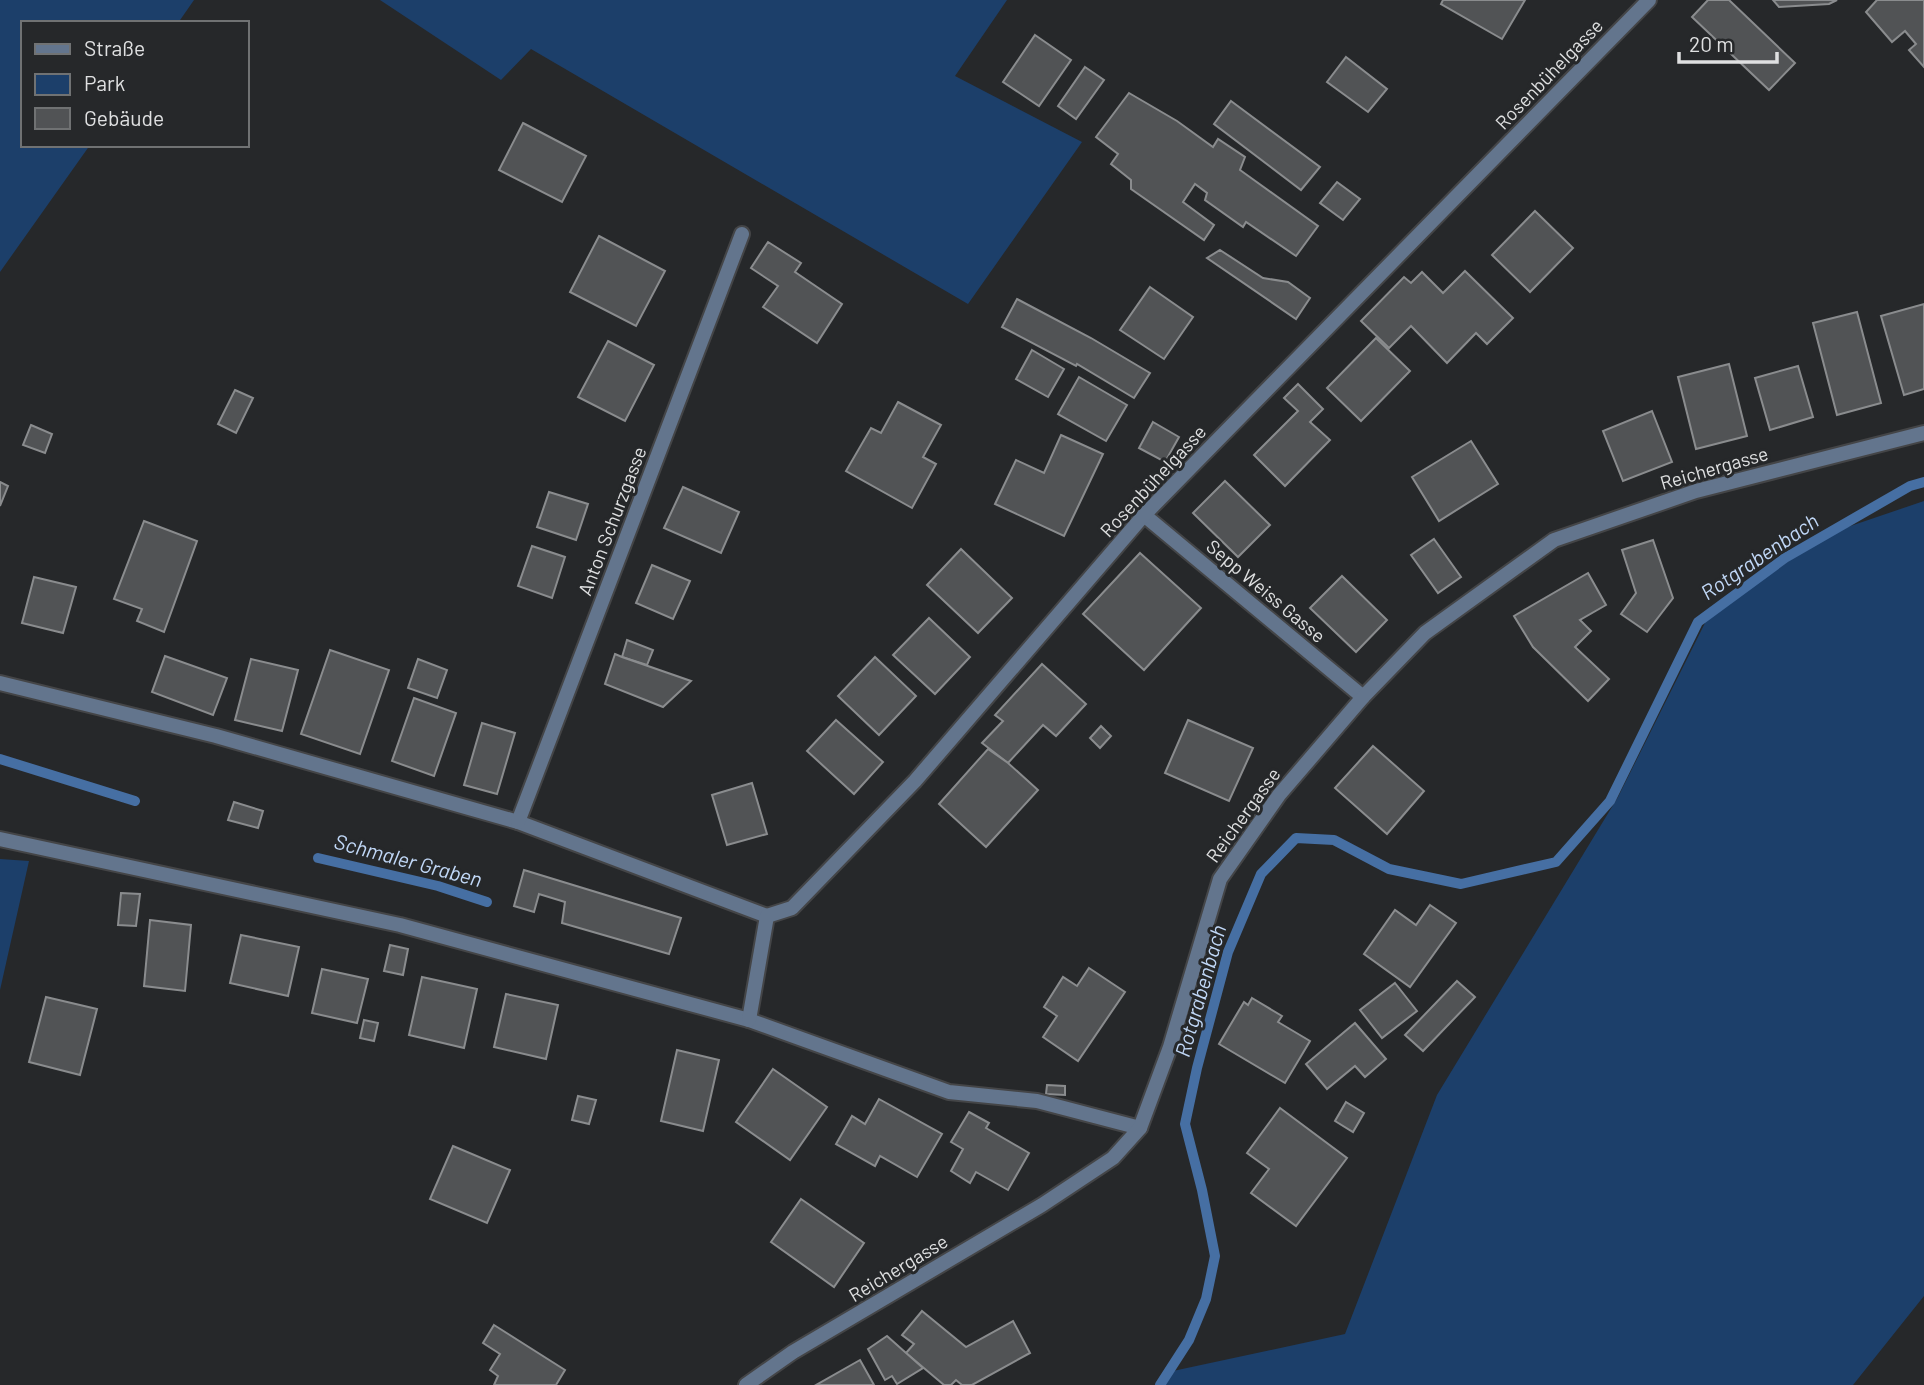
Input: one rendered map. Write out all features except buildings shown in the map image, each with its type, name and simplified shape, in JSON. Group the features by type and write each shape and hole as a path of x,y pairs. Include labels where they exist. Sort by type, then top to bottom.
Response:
{"street":[{"name":"Rosenbühelgasse","path":"767,916 792,908 915,781 1144,515 1648,0"},
{"name":"Anton Schurzgasse","path":"518,822 742,234"},
{"name":"Reichergasse","path":"746,1385 793,1352 1042,1205 1113,1158 1140,1128 1170,1047 1220,879 1279,795 1363,697 1425,633 1554,540 1696,491 1924,433"},
{"name":"Sepp Weiss Gasse","path":"1144,515 1363,697"},
{"path":"0,683 216,736 518,822 767,916 749,1020"},
{"path":"0,839 400,925 749,1020 949,1092 1037,1101 1140,1128"}],"green space":[{"path":"0,0 194,0 179,21 21,21 21,147 89,147 0,272"},
{"path":"380,0 1007,0 955,76 1082,142 968,304 531,49 501,80"},
{"path":"1924,501 1924,1296 1853,1385 1163,1385 1173,1371 1345,1334 1437,1095 1618,797 1707,619 1827,534"},
{"path":"0,859 29,861 0,990"}],"waterway":[{"name":"Rotgrabenbach","path":"1160,1385 1189,1340 1206,1299 1215,1256 1185,1124 1228,952 1261,874 1296,838 1334,840 1389,869 1461,884 1556,862 1610,801 1698,622 1785,558 1910,486 1924,482"},
{"name":"Schmaler Graben","path":"0,759 135,801"},
{"name":"Schmaler Graben","path":"318,858 438,886 487,902"}]}
